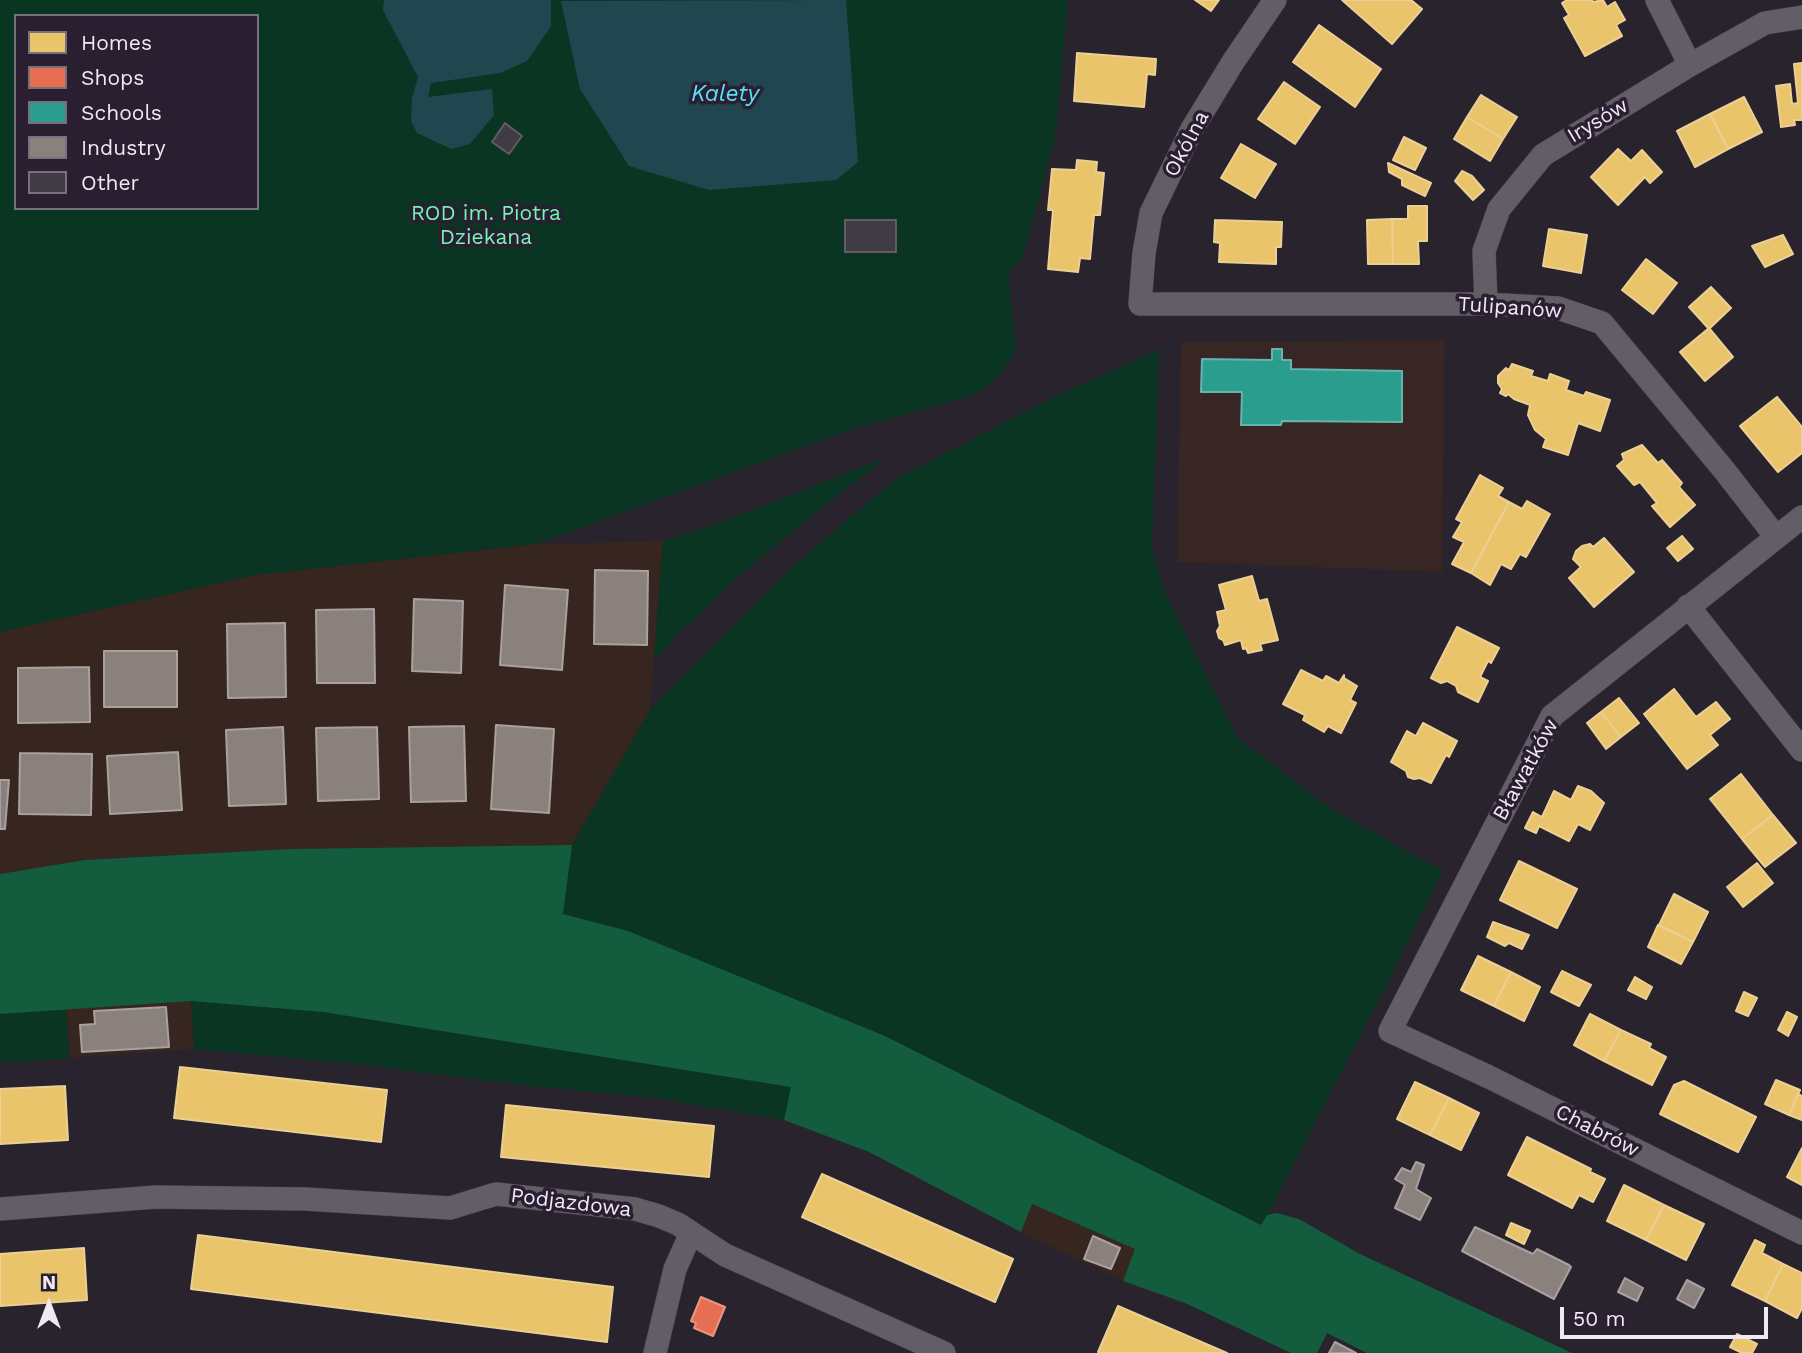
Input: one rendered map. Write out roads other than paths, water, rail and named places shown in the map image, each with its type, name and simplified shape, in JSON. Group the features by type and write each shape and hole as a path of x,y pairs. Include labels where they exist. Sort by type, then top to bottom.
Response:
{"street":[{"name":"Okólna","path":"1140,304 1144,253 1151,213 1192,129 1275,0"},
{"path":"1657,0 1690,65"},
{"name":"Irysów","path":"1486,304 1485,251 1499,209 1543,155 1690,65 1765,23 1802,17"},
{"name":"Tulipanów","path":"1140,304 1486,304 1558,308 1602,323 1776,537"},
{"name":"Bławatków","path":"1390,1031 1552,716 1802,517"},
{"path":"1688,606 1802,750"},
{"name":"Chabrów","path":"1390,1031 1489,1077 1802,1233"},
{"name":"Podjazdowa","path":"0,1209 156,1197 305,1199 450,1208 496,1194 635,1209 659,1216 725,1255 944,1353"},
{"path":"655,1353 675,1269 691,1233"}],"water":[{"path":"384,0 551,0 551,26 527,61 500,73 431,83 428,97 492,89 494,115 470,144 451,149 417,133 411,121 412,98 418,77 383,10"},
{"name":"Kalety","path":"846,0 858,162 836,180 709,190 629,166 580,89 561,1"}],"park label":[{"name":"ROD im. Piotra Dziekana","path":"486,226"}]}
